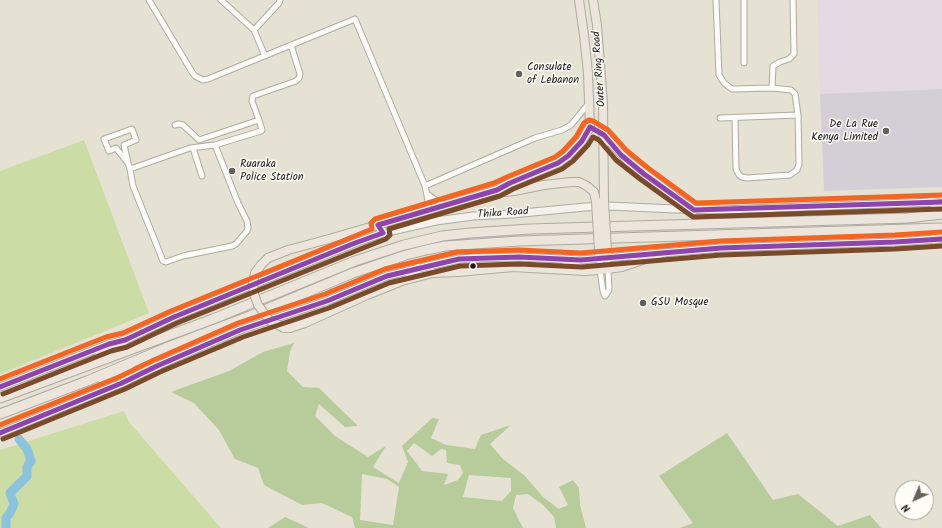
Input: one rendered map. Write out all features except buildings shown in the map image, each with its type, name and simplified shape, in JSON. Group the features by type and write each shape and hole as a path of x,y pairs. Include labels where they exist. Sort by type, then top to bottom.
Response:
{"highway":[{"path":"932,202 942,205"},
{"name":"Thika Road","path":"0,398 213,319 355,261 382,251 422,240 449,235 502,231 908,218 942,214"},
{"path":"0,414 87,381 130,362 250,316 359,271 406,255 445,246 484,242 942,228"},
{"path":"83,366 125,340"},
{"path":"87,381 95,381 157,366"}],"main road":[{"name":"Outer Ring Road","path":"497,190 558,163 575,150 590,127 584,35 579,0"},
{"name":"Outer Ring Road","path":"593,0 600,57 604,135 603,176 600,201 603,255"},
{"path":"604,135 628,161 694,210"},
{"name":"Outer Ring Road","path":"497,190 506,192 544,185 579,182 594,192 600,201"},
{"path":"497,190 288,250 268,258 255,273 253,282 254,294 258,305 269,320 284,328 290,328 407,279 433,273 513,267 585,271 622,267 663,253"},
{"name":"Thika Road","path":"0,388 109,344 125,340 174,317 382,233 436,221 473,216 609,206 694,210 889,205 942,202"},
{"path":"378,225 382,233"},
{"path":"0,433 122,383 240,330 327,301 387,276 418,268 473,258 520,257 581,260 603,255 663,253 721,248 895,242 939,238"},
{"path":"563,259 585,271"},
{"path":"407,279 418,268"}],"street":[{"path":"149,0 192,72 199,78 208,79 356,20 425,186 430,210"},
{"path":"221,0 254,30 265,56"},
{"path":"254,30 279,3 280,0"},
{"path":"716,0 719,75 726,86 732,89 772,88 794,91 798,115 799,152 797,170 790,175 747,178 737,174 735,118"},
{"path":"744,0 744,64"},
{"path":"772,88 773,66 789,59 794,54 793,0"},
{"path":"175,125 183,125 200,143 215,146 261,131 259,120 252,101 253,96 299,78 300,74 291,46"},
{"path":"425,186 548,134 562,130 571,125 589,102"},
{"path":"720,118 798,115"},
{"path":"130,169 193,148 200,143 259,120"},
{"path":"132,129 136,140 124,145 108,151 104,139 132,129"},
{"path":"124,145 133,186 163,261 166,262 183,256 229,247 236,244 248,228 248,224 215,146"},
{"path":"116,148 128,162"},
{"path":"193,148 202,176"},
{"path":"427,194 443,205"}],"shaded area":[{"path":"817,0 942,0 942,89 820,94"},
{"name":"De La Rue Kenya Limited","path":"942,89 942,187 824,191 820,94"}],"green space":[{"path":"84,140 149,313 0,374 0,171"},
{"path":"294,343 290,351 287,371 303,387 319,388 358,426 345,427 319,404 315,416 335,436 368,457 386,446 373,467 399,483 408,462 402,446 432,418 439,419 431,438 446,445 475,449 481,435 511,425 490,444 503,459 525,476 543,497 559,509 568,505 559,487 573,480 579,488 580,505 586,528 556,528 554,517 543,505 528,494 516,495 513,508 523,528 355,528 352,517 322,503 302,505 264,485 258,468 235,459 219,430 194,403 171,392 229,371 263,352","holes":["414,443 432,456 441,449 446,450 447,463 460,465 463,473 458,480 444,485 448,474 422,471 407,451","362,474 387,479 399,487 393,525 360,520","469,475 511,478 511,491 502,501 463,497"]},
{"path":"124,411 129,422 221,528 0,528 0,450"},
{"path":"727,433 773,500 798,494 838,526 870,515 881,528 680,528 693,523 659,476"},
{"path":"285,517 309,528 268,528"}],"waterway":[{"path":"6,528 6,518 14,504 10,493 27,476 27,467 31,461 27,449 19,439"}],"transit line":[{"path":"0,379 106,337 123,333 171,311 372,229 371,223 375,219 494,183 555,157 576,137 584,123 589,120 608,130 626,150 696,203 942,195"},
{"path":"0,387 109,344 125,340 174,317 383,233 378,225 497,190 558,163 568,156 582,141 590,127 604,135 621,155 644,174 694,210 942,202"},
{"path":"3,394 111,351 127,347 177,323 386,239 390,235 389,229 500,196 513,189 562,169 573,161 588,145 593,137 599,140 616,160 693,217 942,209"},
{"path":"0,425 119,377 238,323 325,294 385,269 457,252 519,250 581,253 721,241 942,232"},
{"path":"0,433 122,383 240,330 327,301 387,276 459,259 519,257 581,260 721,248 942,239"},
{"path":"3,439 125,389 160,372 243,337 329,308 389,283 460,266 519,264 582,267 721,255 942,246"}],"place":[{"name":"Consulate of Lebanon","path":"519,74"},
{"name":"De La Rue Kenya Limited","path":"886,131"},
{"name":"Ruaraka Police Station","path":"232,171"},
{"name":"GSU Mosque","path":"643,303"}]}
